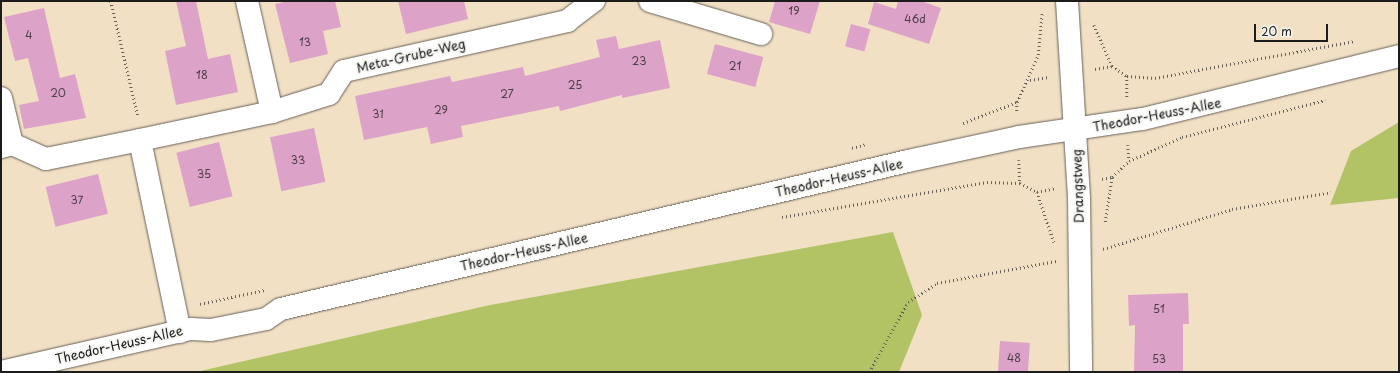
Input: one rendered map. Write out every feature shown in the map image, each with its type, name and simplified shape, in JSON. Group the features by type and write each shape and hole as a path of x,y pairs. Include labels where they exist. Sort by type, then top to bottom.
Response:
{"street":[{"path":"247,1 272,112"},
{"name":"Meta-Grube-Weg","path":"7,146 46,159 272,112 329,94 344,71 567,21 594,1"},
{"path":"650,1 761,34"},
{"name":"Drangstweg","path":"1067,1 1076,131 1080,257 1081,372"},
{"name":"Theodor-Heuss-Allee","path":"1,372 185,331 211,330 266,318 281,309 908,161 1019,137 1076,131 1225,102 1399,56"},
{"path":"1,98 7,146"},
{"path":"140,140 185,331"}],"path":[{"path":"111,1 140,140"},
{"path":"1030,80 1038,56 1043,8"},
{"path":"1091,18 1112,66 1127,76 1155,78 1359,40"},
{"path":"1112,177 1129,161 1182,137 1331,99"},
{"path":"1080,257 1232,209 1331,192"},
{"path":"869,372 908,302 937,283 1030,267"}],"green space":[{"path":"1399,122 1399,198 1330,205 1351,151"},
{"path":"893,232 922,315 899,372 196,372 490,305"}],"building":[{"path":"176,1 196,1 208,59 230,54 238,92 176,105 165,51 186,46"},
{"path":"289,1 335,1 341,27 323,31 328,54 290,63 275,4"},
{"path":"398,1 464,1 468,19 406,34"},
{"path":"775,1 820,1 810,34 769,22"},
{"path":"898,1 921,1 941,8 929,44 868,24 874,2 896,9"},
{"path":"44,8 60,78 75,74 86,118 24,129 19,105 39,101 28,58 15,61 4,17"},
{"path":"851,24 870,29 864,51 845,46"},
{"path":"616,36 619,49 660,40 670,88 622,98 622,95 560,111 559,106 461,126 463,137 431,144 427,127 364,140 355,96 450,76 452,82 523,67 525,76 600,57 596,40"},
{"path":"715,44 763,57 755,87 707,74"},
{"path":"314,128 325,182 281,191 270,137"},
{"path":"219,142 233,196 190,207 176,153"},
{"path":"98,174 108,214 56,227 46,187"},
{"path":"1188,293 1189,324 1183,324 1183,372 1134,372 1135,325 1129,326 1128,295"},
{"path":"1000,341 1030,343 1028,372 998,372"}]}
